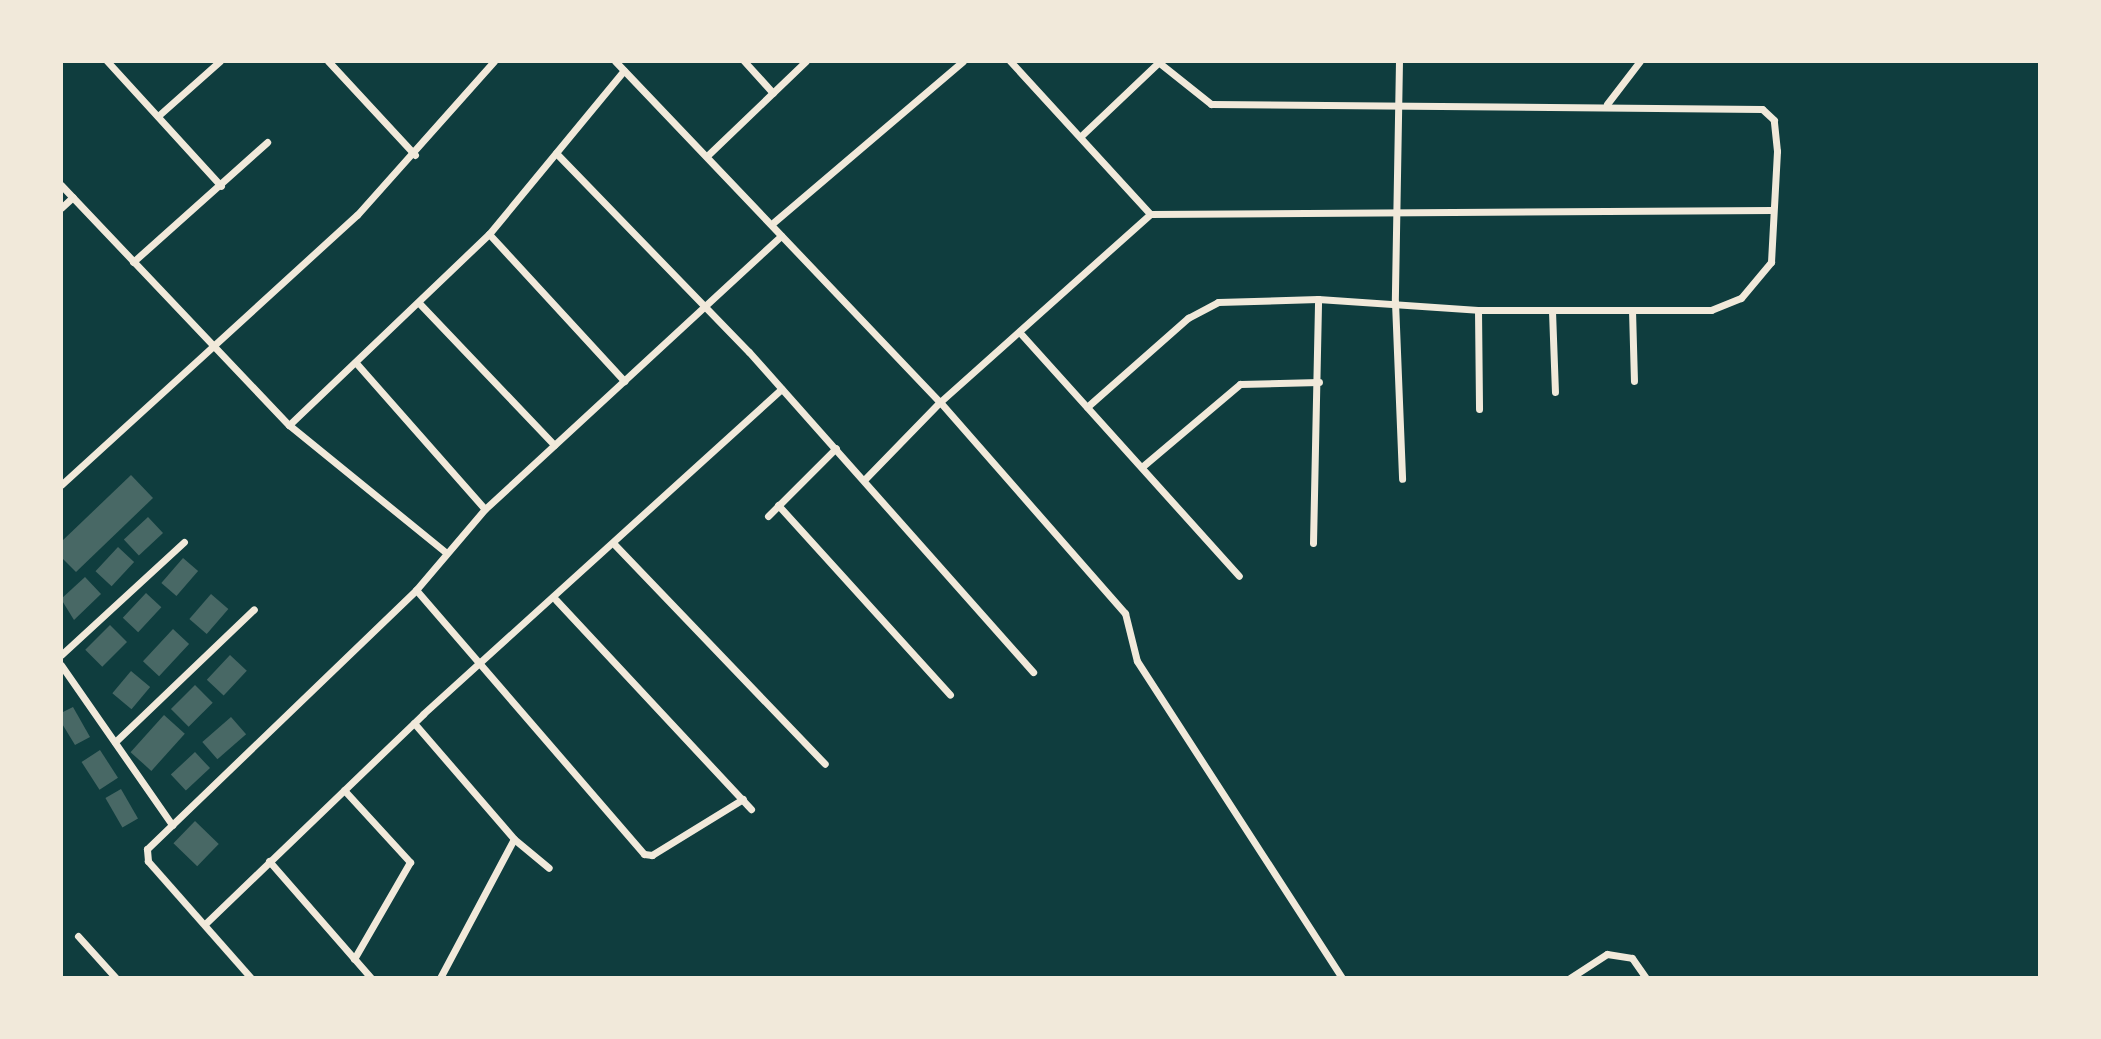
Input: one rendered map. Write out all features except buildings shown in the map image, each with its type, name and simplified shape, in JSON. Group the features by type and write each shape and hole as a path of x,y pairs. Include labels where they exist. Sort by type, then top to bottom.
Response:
{"street":[{"path":"107,61 221,186"},
{"path":"158,116 220,61"},
{"path":"328,61 415,155"},
{"path":"61,485 415,155 494,61"},
{"path":"615,61 774,222 781,236 940,402 1125,613 1138,661 1342,978"},
{"path":"744,61 773,93"},
{"path":"709,154 806,61"},
{"path":"774,222 963,61"},
{"path":"1010,61 1150,214"},
{"path":"1399,61 1395,302 1402,478"},
{"path":"1607,104 1640,61"},
{"path":"1081,136 1158,62 1211,104 1399,108 1607,104 1762,109 1774,120 1771,262 1741,298 1711,310 1478,310 1395,302 1318,299 1218,302 1188,318 1087,407"},
{"path":"289,425 357,364 489,234 624,71"},
{"path":"133,262 267,142"},
{"path":"556,153 865,479 1033,672"},
{"path":"61,185 289,425 444,551"},
{"path":"61,208 73,197"},
{"path":"865,479 940,402 1022,335 1150,214 1396,210 1772,210"},
{"path":"489,234 624,381"},
{"path":"251,978 148,861 147,849 416,590 444,551 485,509 705,310 781,236"},
{"path":"1313,543 1319,382 1318,299"},
{"path":"419,303 554,445"},
{"path":"1478,310 1479,409"},
{"path":"1632,310 1634,381"},
{"path":"1552,311 1555,391"},
{"path":"1022,335 1143,466 1239,576"},
{"path":"357,364 485,509"},
{"path":"1143,466 1240,384 1319,382"},
{"path":"205,924 414,723 481,662 556,600 781,389"},
{"path":"768,516 836,448"},
{"path":"778,505 950,695"},
{"path":"61,655 184,542"},
{"path":"615,545 825,764"},
{"path":"416,590 481,662 644,854 697,827 743,799"},
{"path":"556,600 751,809"},
{"path":"115,742 254,609"},
{"path":"61,665 172,825"},
{"path":"414,723 514,839 549,868"},
{"path":"344,790 410,862 354,959"},
{"path":"440,978 514,839"},
{"path":"269,861 371,978"},
{"path":"78,936 116,978"},
{"path":"1570,978 1607,954 1632,958 1646,978"}]}
